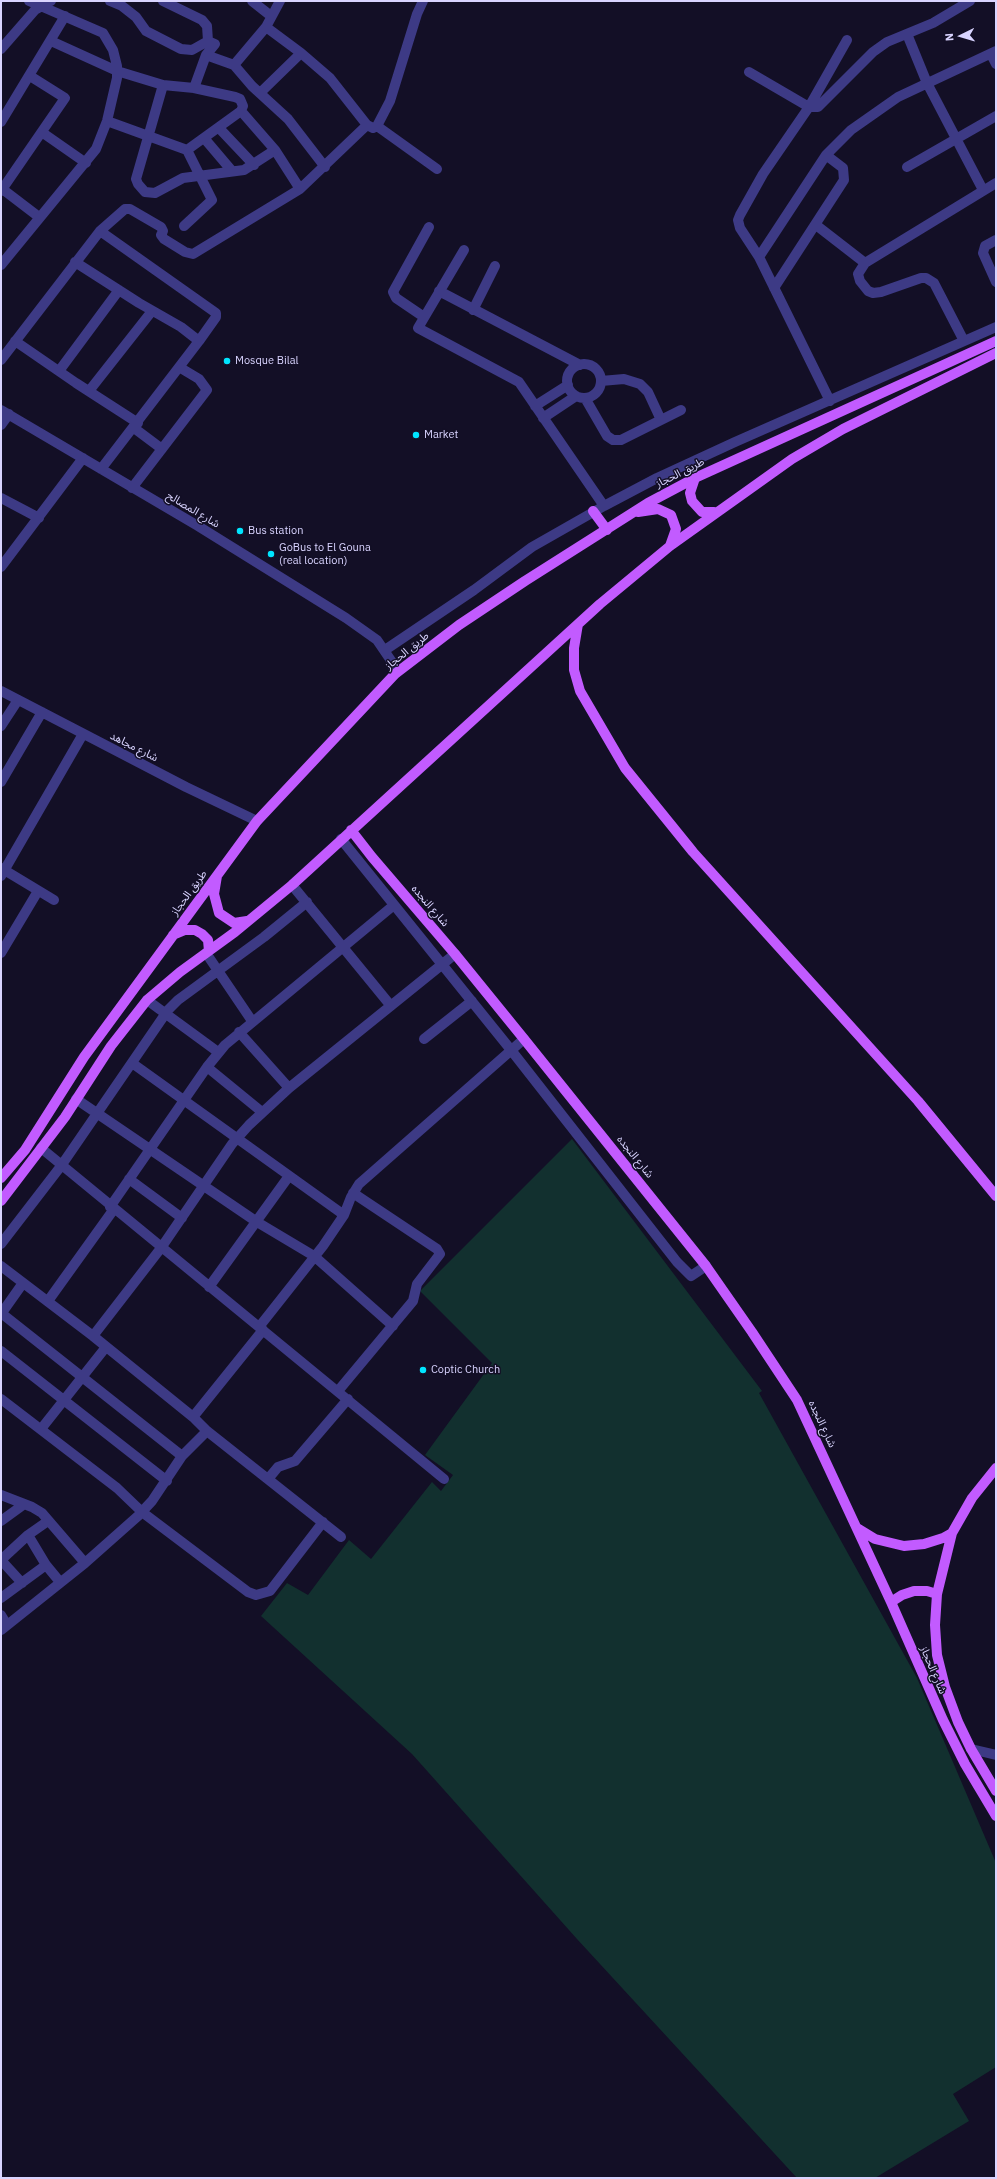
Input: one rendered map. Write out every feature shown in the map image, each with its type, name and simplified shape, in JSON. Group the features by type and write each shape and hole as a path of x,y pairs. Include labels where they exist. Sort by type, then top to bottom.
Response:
{"main road":[{"name":"طريق الحجاز","path":"1,1178 25,1150 84,1058 218,872 257,822 395,674 459,625 524,581 631,514 695,478 996,341"},
{"path":"1,1201 76,1099 111,1046 147,1000 175,976 251,920 578,624 670,546 714,512 792,459 843,429 996,353"},
{"path":"695,478 690,493 692,501 702,512 714,512"},
{"path":"631,514 658,509 671,515 676,529 670,546"},
{"path":"593,511 607,530"},
{"path":"578,624 574,648 574,670 580,691 626,768 693,852 918,1102 996,1196"},
{"name":"شارع النجده","path":"351,830 372,857 455,954 706,1266 797,1400 857,1528"},
{"path":"218,872 214,894 219,913 234,923 251,920"},
{"path":"172,936 185,930 195,930 208,940 208,952"},
{"name":"شارع الحجاز","path":"996,1468 972,1498 952,1533 937,1594 935,1625 937,1655 944,1687 971,1749 996,1791"},
{"path":"857,1528 875,1539 904,1546 933,1542 952,1533"},
{"name":"شارع الحجاز","path":"857,1528 943,1720 965,1764 996,1816"},
{"path":"891,1602 902,1595 914,1591 927,1591 937,1594"}],"street":[{"path":"1,265 39,217 98,148 115,89 117,71 111,44 103,33 65,16 47,4 29,1"},
{"path":"110,1 122,6 136,17 146,32 182,49 192,50 208,41"},
{"path":"163,1 202,20 207,26 208,41"},
{"path":"252,1 271,16"},
{"path":"234,64 266,27 280,1"},
{"path":"1,360 100,231 121,212 130,209 161,227 163,231 161,235 164,239 185,252 193,254 300,189 372,125 390,100 417,14 424,1"},
{"path":"749,72 809,107 814,108 823,104 874,52 887,42 933,23 970,1"},
{"path":"1,49 35,10 47,4"},
{"path":"2,120 65,16"},
{"path":"266,27 301,53 330,78 372,125 437,169"},
{"path":"907,34 926,83 983,190"},
{"path":"830,401 759,257 740,228 738,220 763,174 809,107 846,40"},
{"path":"51,41 117,71 163,85 194,88 240,99 256,90 301,53"},
{"path":"194,88 206,55 215,44 208,41"},
{"path":"759,257 826,155 851,130 898,97 993,52 996,64"},
{"path":"206,55 234,64 256,90 288,119 325,167"},
{"path":"30,76 66,98 1,189 39,217"},
{"path":"163,85 136,179 138,184 145,192 155,193 179,179 244,170 254,165 275,150"},
{"path":"187,150 241,112 243,106 240,99"},
{"path":"241,112 275,150 300,189"},
{"path":"906,167 956,137 996,116"},
{"path":"107,121 187,150 212,200 210,204 184,226"},
{"path":"219,128 254,165"},
{"path":"43,132 86,163"},
{"path":"204,138 232,171"},
{"path":"774,288 844,180 845,175 843,168 826,155"},
{"path":"964,341 934,283 920,278 873,293 868,291 860,281 858,274 865,263 996,183"},
{"path":"816,225 865,263"},
{"path":"424,317 396,298 392,292 429,227"},
{"path":"100,231 216,312 216,317 199,341 136,426 101,469"},
{"path":"996,240 985,246 983,253 996,282"},
{"path":"464,250 418,328 518,382 604,506"},
{"path":"75,262 152,311 181,327 199,341"},
{"path":"473,310 495,266"},
{"path":"59,371 119,290"},
{"path":"439,291 580,365 592,367 598,373 600,381 596,393 580,397 543,418"},
{"path":"89,391 152,311"},
{"path":"385,650 474,590 532,547 593,511 657,478 996,327"},
{"path":"15,341 89,391 136,426 162,449"},
{"path":"535,406 568,385 570,373 580,365"},
{"path":"132,488 207,390 199,379 179,367"},
{"path":"600,381 624,379 640,384 648,392 661,420"},
{"path":"568,385 580,397 607,436 613,440 620,440 681,410"},
{"path":"1,425 5,412"},
{"name":"شارع المصالح","path":"5,412 198,526 346,618 377,640 385,650 395,674"},
{"path":"788,420 795,433"},
{"path":"3,562 39,518 83,458"},
{"path":"1,498 39,518"},
{"name":"شارع مجاهد","path":"1,691 257,822"},
{"path":"1,726 18,700"},
{"path":"1,782 42,712"},
{"path":"54,900 2,871 83,734"},
{"path":"341,839 511,1050 677,1262 692,1276 706,1266"},
{"path":"292,884 391,1006"},
{"path":"1,953 38,891"},
{"path":"1,1244 61,1166 165,1013 178,1000 264,938 307,902"},
{"path":"48,1301 112,1208 149,1150 218,1052 252,1021 394,905"},
{"path":"208,952 218,970 252,1021"},
{"path":"92,1336 161,1248 237,1138 262,1112 289,1088 455,954"},
{"path":"147,1000 218,1052"},
{"path":"424,1038 472,1001"},
{"path":"239,1032 289,1088"},
{"path":"193,1417 302,1274 344,1215 353,1193 363,1180 524,1039"},
{"path":"132,1063 344,1215"},
{"path":"207,1067 262,1112"},
{"path":"76,1099 257,1222 314,1256 393,1326"},
{"path":"41,1148 209,1288 348,1399 444,1479"},
{"path":"209,1288 289,1176"},
{"path":"129,1180 182,1218"},
{"path":"338,1391 414,1300 417,1284 440,1253 353,1193"},
{"path":"1,1266 106,1347 193,1417 207,1431 341,1537"},
{"path":"23,1283 1,1313 182,1456"},
{"path":"41,1429 106,1347"},
{"path":"1,1351 167,1481"},
{"path":"1,1399 117,1488 142,1512 248,1592 256,1596 263,1595 270,1591 323,1522"},
{"path":"268,1479 278,1467 295,1461 348,1399"},
{"path":"1,1615 4,1628 84,1563 142,1512 167,1481 182,1456 207,1431"},
{"path":"1,1495 37,1510 84,1563"},
{"path":"1,1521 23,1505"},
{"path":"22,1583 1,1560 28,1535 48,1521"},
{"path":"28,1535 46,1565 60,1582"},
{"path":"1,1598 46,1565"},
{"path":"971,1749 996,1755"}],"green space":[{"path":"572,1139 762,1391 759,1393 917,1678 996,1863 996,2067 953,2094 969,2121 875,2178 797,2178 577,1939 412,1754 261,1616 287,1583 308,1595 349,1540 371,1559 432,1482 441,1491 453,1475 425,1455 492,1363 420,1291"}],"place":[{"name":"Mosque Bilal","path":"227,361"},
{"name":"Market","path":"416,435"},
{"name":"Bus station","path":"240,531"},
{"name":"GoBus to El Gouna (real location)","path":"271,554"},
{"name":"Coptic Church","path":"423,1370"}]}
